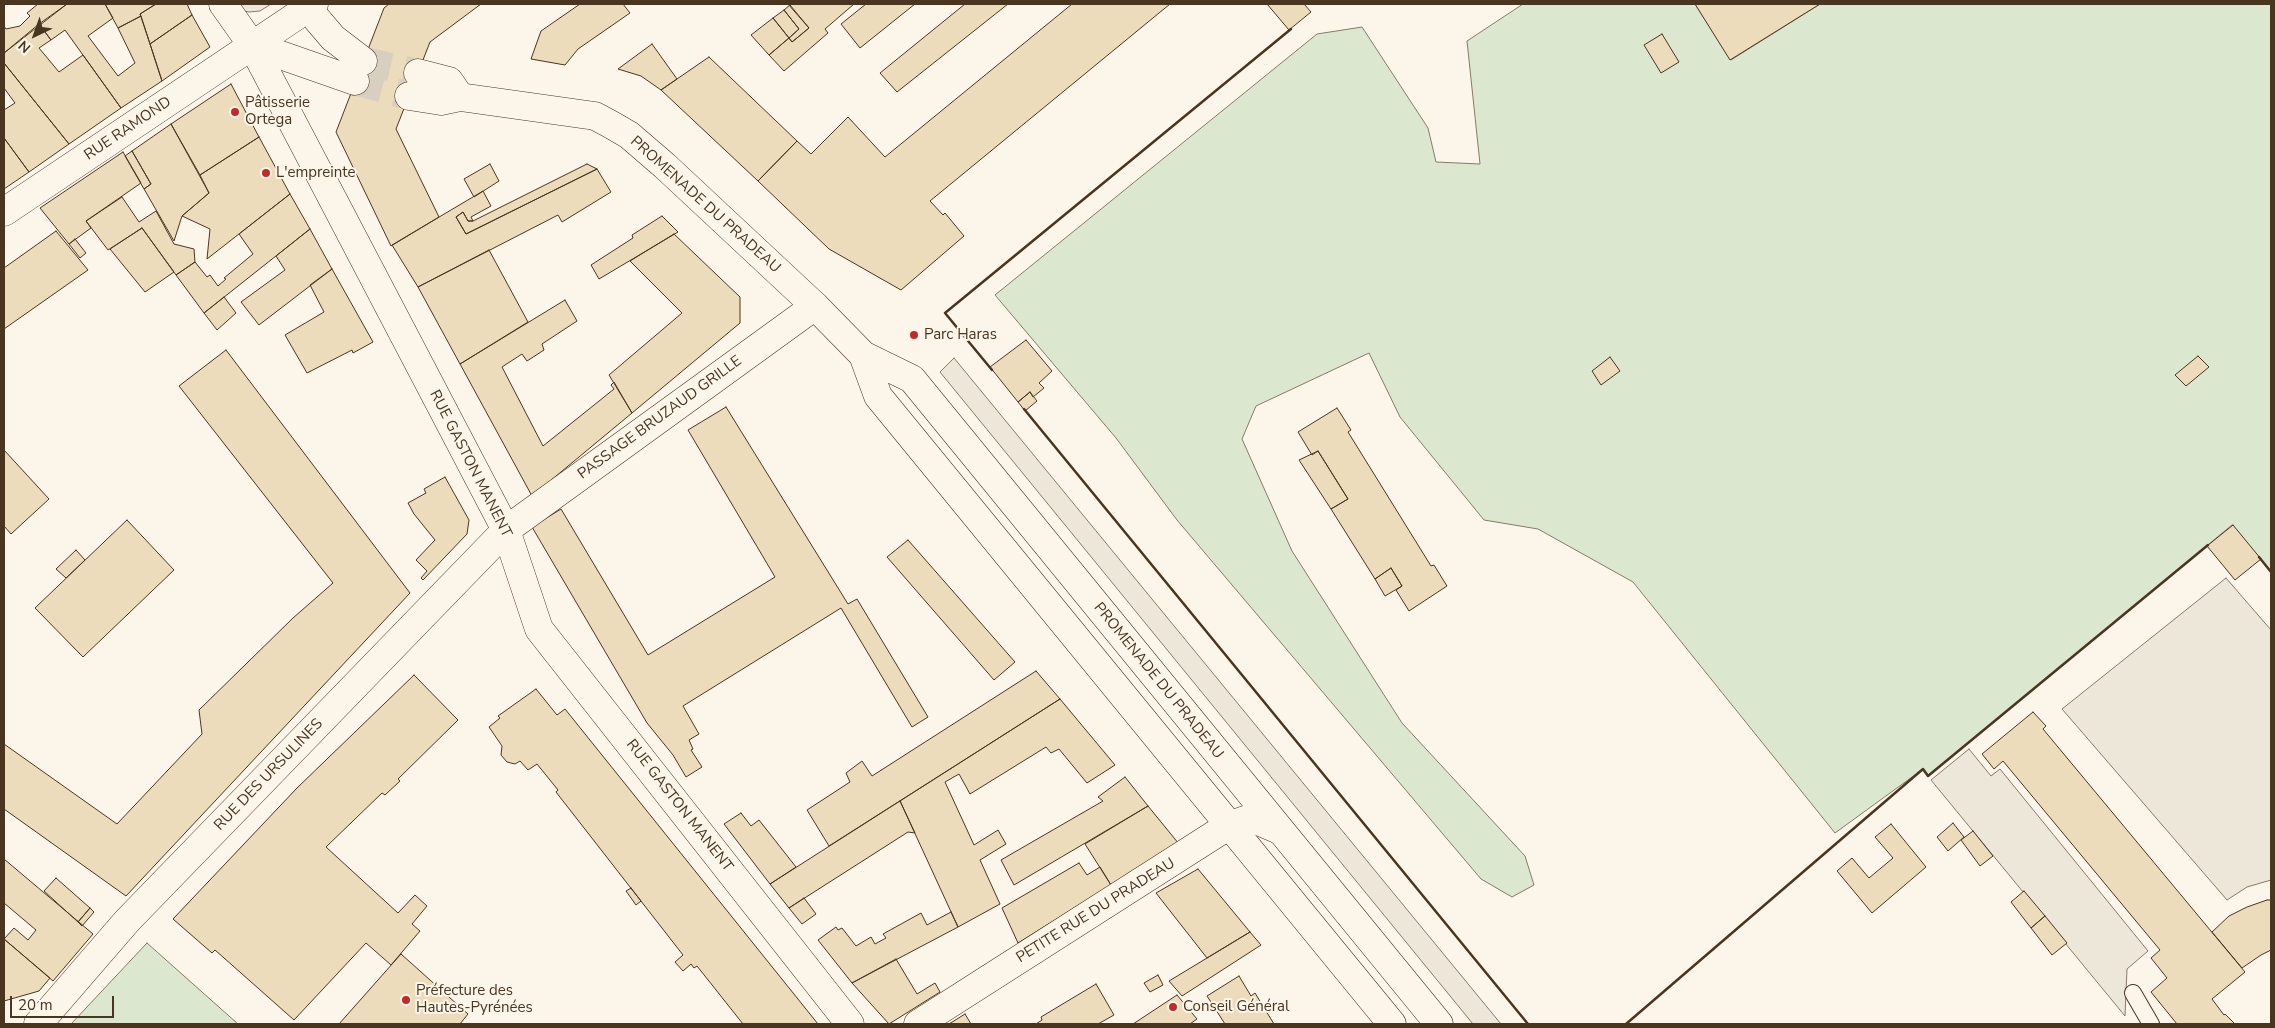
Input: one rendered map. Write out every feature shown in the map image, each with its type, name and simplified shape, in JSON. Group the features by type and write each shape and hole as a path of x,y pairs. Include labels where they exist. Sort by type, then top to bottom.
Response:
{"street":[{"name":"RUE GASTON MANENT","path":"223,4 252,46 506,530 539,629 850,1024"},
{"name":"RUE RAMOND","path":"4,212 252,46 309,5"},
{"path":"252,46 359,71 309,5"},
{"name":"PROMENADE DU PRADEAU","path":"413,85 441,102 460,97 595,116 629,135 665,166 815,306 863,355 912,380 1439,1024"},
{"name":"PASSAGE BRUZAUD GRILLE","path":"506,530 815,306"},
{"name":"PROMENADE DU PRADEAU","path":"863,355 878,396 1228,826 1392,1024"},
{"name":"RUE DES URSULINES","path":"38,1024 127,921 506,530"},
{"name":"PETITE RUE DU PRADEAU","path":"918,1024 1228,826 1251,818 1279,830"}],"lane":[{"path":"2133,993 2151,1024"}],"green space":[{"path":"1523,4 1695,4 1731,60 1820,4 2271,4 2271,572 2232,525 1928,776 1923,769 1835,833 1633,582 1538,529 1484,520 1400,417 1369,353 1256,406 1242,439 1292,551 1402,723 1525,856 1534,885 1512,897 1481,879 1177,520 1116,438 995,295 1317,34 1362,27 1428,128 1436,162 1480,164 1467,41"},
{"path":"147,943 238,1024 71,1024"}],"shaded area":[{"path":"234,4 271,4 260,11 249,12 239,10"},
{"path":"954,358 1501,1024 1473,1024 940,372"},
{"path":"2226,578 2271,630 2271,880 2247,887 2227,900 2062,709"},
{"path":"1969,749 1991,776 2000,769 2148,951 2127,969 2125,1016 1931,780"}],"building":[{"path":"38,4 67,4 4,53 4,26 6,29 20,26 30,16 27,13"},
{"path":"67,4 105,4 113,18 88,36 118,76 135,63 118,28 141,16 162,81 121,108 65,30 51,40 39,24"},
{"path":"105,4 156,4 140,14 141,16 118,28"},
{"path":"156,4 187,4 192,15 150,44 140,14"},
{"path":"389,4 481,4 430,42 396,129 439,217 391,246 336,132 384,8"},
{"path":"580,4 623,4 630,13 578,49 565,65 531,59 541,31"},
{"path":"788,4 854,4 825,29 828,33 784,71 769,55 789,38 792,42 809,28"},
{"path":"866,4 915,4 860,48 841,24"},
{"path":"965,4 1008,4 897,92 880,73"},
{"path":"1072,4 1170,4 930,201 943,215 945,213 964,236 901,290 829,249 758,181 797,141 811,154 848,117 885,157"},
{"path":"1267,4 1304,4 1311,12 1289,30"},
{"path":"1695,4 1820,4 1730,60"},
{"path":"790,5 809,28 792,42 789,38 799,29 784,10"},
{"path":"784,10 799,29 789,38 773,18"},
{"path":"192,15 210,47 162,81 150,44"},
{"path":"773,18 789,38 769,55 751,35"},
{"path":"39,24 51,40 39,48 59,72 83,55 121,108 69,144 4,63 4,53"},
{"path":"1662,34 1679,62 1661,73 1644,45"},
{"path":"652,44 677,79 661,90 641,76 618,69"},
{"path":"709,57 797,141 758,181 661,90"},
{"path":"4,63 69,144 29,172 4,138 4,110 15,103 4,88"},
{"path":"231,84 259,137 200,175 171,124"},
{"path":"171,124 209,193 182,216 174,241 144,189 151,184 132,151"},
{"path":"259,137 290,194 207,259 210,229 182,216 209,193 200,175"},
{"path":"4,138 29,172 4,189"},
{"path":"132,151 151,184 144,189 125,156"},
{"path":"123,152 141,183 86,221 91,228 69,244 40,208"},
{"path":"490,164 499,181 474,197 464,179"},
{"path":"587,164 597,169 466,234 456,217 463,212 468,221 473,221"},
{"path":"597,169 611,192 562,222 558,215 418,287 392,245 483,191 491,206 471,217 473,221 468,221 463,212 456,217 466,234"},
{"path":"290,194 310,229 204,313 176,275 195,262 207,277 210,275 218,286 226,279 224,278 253,254 239,234"},
{"path":"122,197 139,222 156,211 174,244 194,249 195,262 176,275 142,228 108,250 86,221"},
{"path":"662,216 678,232 599,279 591,265 633,238 632,235"},
{"path":"142,228 174,272 145,292 110,249"},
{"path":"310,229 332,269 259,325 241,302 285,270 276,256"},
{"path":"56,231 88,270 4,329 4,268"},
{"path":"674,234 740,297 740,323 632,413 609,375 682,313 630,261"},
{"path":"75,239 86,253 80,258 69,244"},
{"path":"489,250 528,322 460,364 418,287"},
{"path":"332,269 373,342 353,353 352,350 307,373 285,335 324,312 310,285"},
{"path":"224,297 236,313 217,330 204,313"},
{"path":"565,300 577,321 542,344 544,350 527,361 522,354 502,367 543,446 614,389 611,385 614,382 632,413 532,496 460,364"},
{"path":"1026,340 1052,371 1039,383 1044,388 1033,397 1030,392 1018,402 990,367"},
{"path":"226,350 410,593 126,896 4,809 4,744 117,824 202,734 199,710 293,618 333,583 179,386"},
{"path":"2198,356 2209,367 2186,386 2175,375"},
{"path":"1610,357 1620,371 1601,385 1592,371"},
{"path":"1030,392 1037,401 1025,411 1018,402"},
{"path":"726,407 848,604 857,599 928,717 912,727 841,608 683,706 699,734 689,740 693,749 691,750 702,767 686,777 673,755 647,723 532,527 561,509 648,655 775,577 688,430"},
{"path":"1337,408 1351,430 1348,432 1431,566 1434,565 1447,586 1409,611 1396,590 1402,586 1391,568 1375,579 1331,509 1348,499 1318,451 1312,455 1298,432"},
{"path":"4,450 49,499 11,534 4,526"},
{"path":"1318,451 1348,499 1331,509 1299,460"},
{"path":"445,477 469,520 467,534 423,580 421,578 427,571 416,560 435,540 414,514 408,503 426,493 424,489"},
{"path":"127,520 174,570 83,657 35,608"},
{"path":"2233,525 2261,559 2235,580 2207,546"},
{"path":"908,540 1015,662 994,680 887,557"},
{"path":"76,550 85,560 66,578 56,569"},
{"path":"1391,568 1402,586 1385,596 1375,579"},
{"path":"1036,671 1060,699 829,846 807,810 850,782 846,773 862,761 872,776"},
{"path":"414,675 458,720 398,779 400,781 385,795 382,793 326,847 398,913 415,895 427,906 412,924 420,931 391,965 366,943 294,1020 215,950 212,953 173,919 297,788"},
{"path":"536,689 557,715 565,709 818,1024 743,1024 697,966 694,968 691,964 683,971 675,962 683,955 556,792 558,790 537,764 528,770 520,761 515,764 507,762 501,755 502,746 489,727 500,718 498,716"},
{"path":"1060,699 1115,765 1087,783 1059,749 1051,753 1046,747 970,794 959,774 945,782 974,845 998,830 1006,844 980,860 1000,904 958,927 900,801"},
{"path":"2033,712 2046,726 2043,729 2245,972 2212,999 2224,1015 2235,1024 2177,1024 2151,992 2167,978 2151,958 2160,950 2003,761 1994,769 1982,754"},
{"path":"1125,777 1148,806 1014,885 1001,860 1103,801 1098,797"},
{"path":"900,801 915,833 908,832 789,908 770,884"},
{"path":"1148,806 1179,844 1111,885 1085,844"},
{"path":"741,813 751,826 759,820 796,867 770,884 724,824"},
{"path":"1953,823 1964,837 1948,851 1937,837"},
{"path":"1891,824 1926,867 1872,913 1837,871 1852,858 1869,878 1893,858 1875,837"},
{"path":"1973,831 1993,856 1980,866 1961,840"},
{"path":"4,859 93,934 53,981 4,939 14,928 28,940 36,930 4,903"},
{"path":"1079,863 1087,875 1100,867 1111,885 1018,943 1002,908"},
{"path":"1198,869 1250,932 1207,958 1156,893"},
{"path":"56,878 90,908 78,922 44,891"},
{"path":"631,888 641,901 636,905 626,891"},
{"path":"2024,891 2045,916 2031,928 2011,902"},
{"path":"804,898 816,914 802,924 789,908"},
{"path":"2271,900 2271,950 2242,968 2212,932 2229,916"},
{"path":"90,908 94,912 82,926 78,922"},
{"path":"951,912 958,927 852,983 818,940 836,927 838,930 842,928 856,946 871,937 875,944 886,938 883,934 921,913 927,925"},
{"path":"2045,916 2067,943 2052,955 2031,928"},
{"path":"1250,932 1261,945 1182,996 1169,981"},
{"path":"4,939 50,978 39,991 4,1001"},
{"name":"Préfecture des Hautes-Pyrénées","path":"401,954 468,1014 460,1024 339,1024"},
{"path":"896,959 917,994 935,983 940,992 889,1024 852,983"},
{"path":"1158,975 1163,985 1150,992 1144,983"},
{"path":"1239,976 1251,996 1255,993 1274,1024 1225,1024 1207,996"},
{"path":"1096,984 1114,1015 1098,1024 1036,1024 1042,1020 1041,1017"},
{"name":"Conseil Général","path":"1177,995 1197,1019 1190,1024 1133,1024"},
{"path":"965,1014 971,1024 949,1024"}],"tunnel":[{"path":"363,61 418,73"},
{"path":"355,81 409,96"}],"wall":[{"path":"992,370 945,313 1291,29"},
{"path":"1024,409 1528,1024"},
{"path":"1626,1024 1923,769 1928,776 2208,545"},
{"path":"2259,557 2271,572"}],"place":[{"name":"Pâtisserie Ortega","path":"235,112"},
{"name":"L'empreinte","path":"266,173"},
{"name":"Parc Haras","path":"914,335"},
{"name":"Préfecture des Hautes-Pyrénées","path":"406,1000"},
{"name":"Conseil Général","path":"1173,1007"}]}
